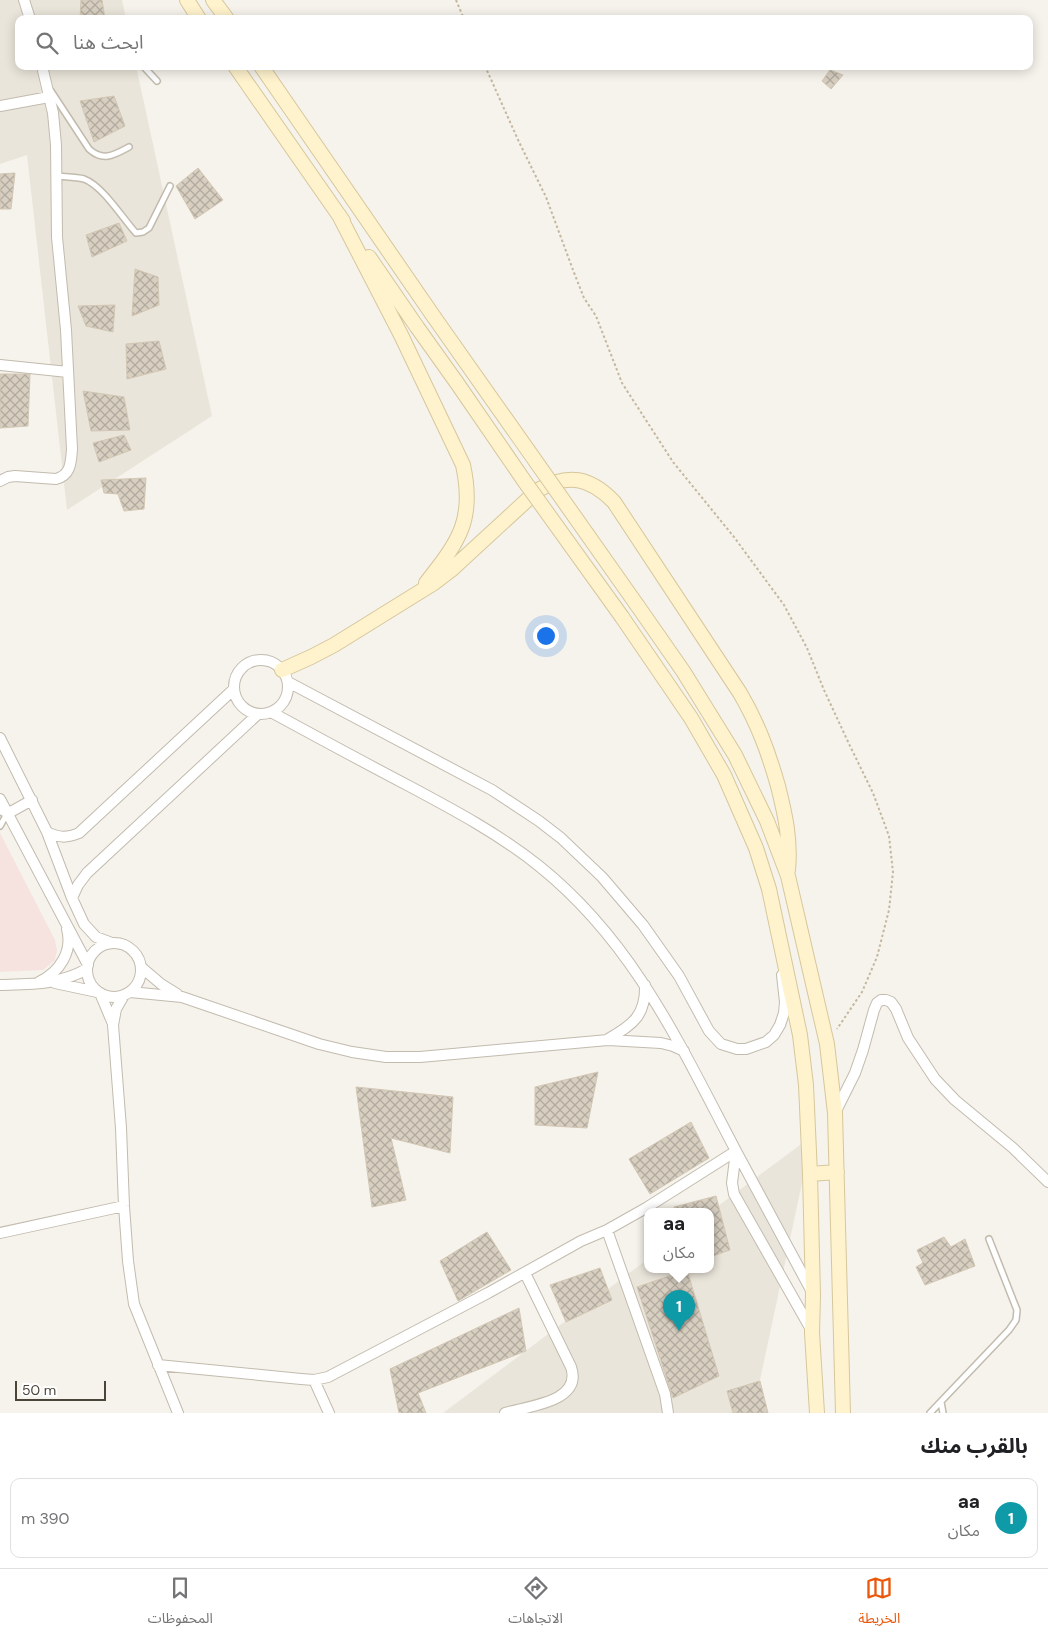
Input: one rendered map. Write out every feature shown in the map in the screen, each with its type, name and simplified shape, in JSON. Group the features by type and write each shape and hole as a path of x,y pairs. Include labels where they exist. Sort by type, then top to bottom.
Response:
{"main road":[{"path":"187,0 196,15"},
{"path":"213,0 224,15"},
{"path":"238,70 525,482 622,617 691,718 736,798 756,848 769,889 800,1035 806,1085 813,1294 812,1333 817,1413"},
{"path":"264,70 434,318 688,678 735,755 767,821 788,876 827,1044 835,1113 843,1413"},
{"path":"339,215 401,335 463,465 466,481 466,506 461,530 454,545 417,595"},
{"path":"285,676 417,595 451,570 538,490 563,480 577,479 592,485 614,502 740,693 756,722 768,752 785,814 789,845 788,876"},
{"path":"810,1174 837,1172"}],"street":[{"path":"24,0 29,15"},
{"path":"0,480 8,476 62,478 67,472 71,461 66,330 56,236 56,145 43,70"},
{"path":"0,106 49,97"},
{"path":"0,365 68,372"},
{"path":"285,676 288,691 285,700 271,712 258,714 244,708 236,696 234,689 236,679 240,671 247,664 256,661 266,661 274,664 285,676 492,790 561,838 602,877 643,925 679,976 709,1031 721,1044 737,1049 746,1049 766,1042 774,1035 784,1013 785,1002 782,978 784,954"},
{"path":"47,832 63,837 79,833 234,689"},
{"path":"271,712 473,820 518,850 580,903 614,942 645,984 684,1051 813,1294"},
{"path":"72,898 78,885 87,873 258,714"},
{"path":"0,738 47,832 78,913 89,931 103,941 128,947 139,959 141,967 140,977 136,985 116,1009 113,1025 128,1261 134,1304 178,1413"},
{"path":"0,800 4,813 66,923 88,967"},
{"path":"4,813 32,800"},
{"path":"30,984 41,981 51,975 62,962 68,946 66,923"},
{"path":"112,943 103,945 96,950 91,957 88,967 88,978 92,986 99,992 107,996 116,997 127,994 182,998"},
{"path":"52,983 70,977 88,967"},
{"path":"141,967 160,984 182,998 319,1044 352,1052 386,1057 420,1058 608,1040 661,1043 684,1051"},
{"path":"0,985 52,983 99,992"},
{"path":"608,1040 632,1024 639,1015 643,1005 645,984"},
{"path":"99,992 113,1025"},
{"path":"835,1113 863,1050 877,1003 881,1000 886,1000 891,1002 896,1009 900,1022 912,1045 935,1079 955,1100 1013,1148 1048,1182"},
{"path":"646,1208 736,1151"},
{"path":"736,1151 732,1172 734,1194 812,1333"},
{"path":"0,1233 124,1206"},
{"path":"158,1365 314,1380 336,1374 644,1209"},
{"path":"607,1230 665,1394 668,1413"},
{"path":"505,1413 556,1400 570,1390 572,1384 573,1373 571,1367 526,1273"},
{"path":"314,1380 328,1413"}],"lane":[{"path":"147,70 157,81"},
{"path":"47,84 89,149 96,155 102,157 116,154 129,147"},
{"path":"56,176 85,180 99,190 116,207 136,233 143,232 149,228 170,186"},
{"path":"0,826 4,813"},
{"path":"930,1413 1009,1330 1016,1320 1017,1310 989,1239"},
{"path":"940,1402 943,1413"}],"path":[{"path":"456,0 462,15"},
{"path":"487,70 546,197 584,298 596,316 622,384 673,462 734,536 784,605 807,648 835,714 874,793 889,836 893,872 889,910 877,957 862,992 827,1044"}],"shaded area":[{"path":"0,0 122,0 125,15 15,15 15,70 137,70 212,416 67,510 27,155 0,164"},
{"path":"0,833 55,940 57,950 55,960 43,970 0,972"},
{"path":"812,1136 753,1413 443,1413 644,1262 644,1273 714,1273 714,1209"}],"building":[{"path":"81,0 102,0 104,15 80,15"},
{"path":"830,70 843,75 831,89 822,81"},
{"path":"114,96 125,126 94,142 80,101"},
{"path":"198,168 223,200 195,219 176,186"},
{"path":"15,173 11,209 0,209 0,174"},
{"path":"119,223 127,241 92,257 86,235"},
{"path":"135,269 158,277 159,305 132,316"},
{"path":"115,305 113,332 86,326 78,306"},
{"path":"159,341 166,369 127,379 126,344"},
{"path":"0,374 30,374 28,426 0,428"},
{"path":"83,391 124,397 130,430 91,431"},
{"path":"124,435 131,450 99,462 93,443"},
{"path":"146,478 144,509 124,511 118,494 104,493 101,480"},
{"path":"598,1072 587,1128 535,1125 535,1087"},
{"path":"356,1087 453,1097 450,1153 391,1138 406,1200 372,1207"},
{"path":"691,1122 709,1158 650,1194 629,1159"},
{"path":"716,1196 730,1250 714,1256 714,1208 674,1207"},
{"path":"487,1232 511,1270 458,1301 440,1261"},
{"path":"944,1237 951,1247 965,1239 975,1266 925,1285 916,1267 923,1263 917,1250"},
{"path":"600,1268 612,1300 566,1322 550,1285"},
{"path":"678,1273 688,1273 719,1376 673,1398 637,1287"},
{"path":"519,1308 526,1351 418,1393 426,1413 399,1413 390,1369"},
{"path":"760,1381 768,1413 733,1413 727,1391"}],"place":[{"name":"aa","path":"679,1331"}]}
